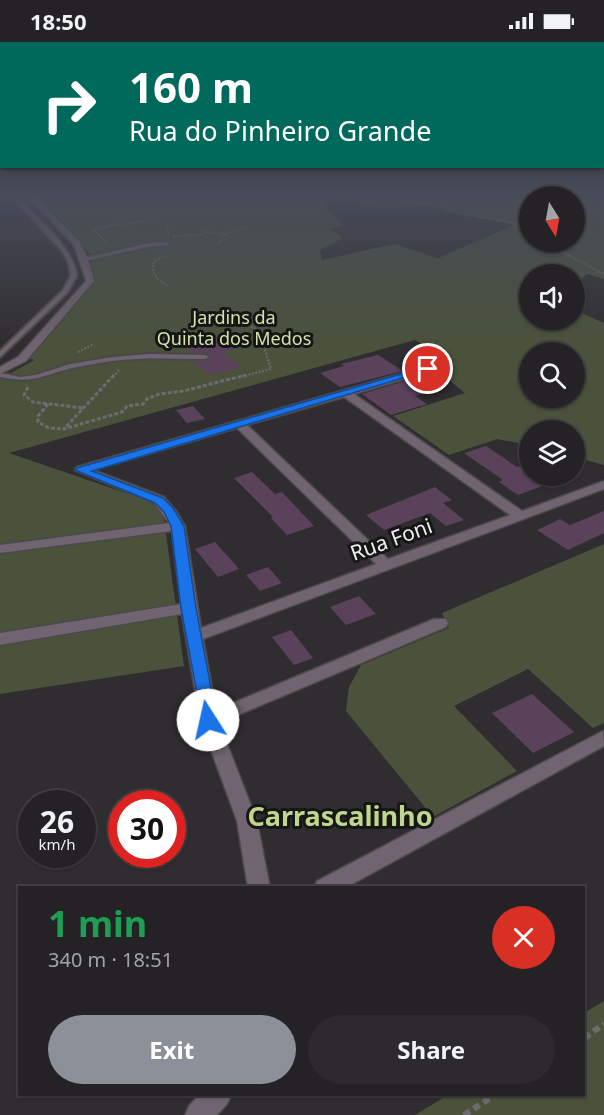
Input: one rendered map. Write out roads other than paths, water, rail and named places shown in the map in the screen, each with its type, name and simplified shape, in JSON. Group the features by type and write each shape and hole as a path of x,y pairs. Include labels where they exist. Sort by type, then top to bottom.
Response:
{"street":[{"path":"0,373 22,359 90,281 78,245"},
{"path":"259,886 247,821 208,720 178,526 169,511 159,501 81,470 428,369"},
{"path":"346,393 519,515"},
{"path":"240,425 386,564"},
{"name":"Rua Foni","path":"194,636 604,485"},
{"path":"0,549 178,526"},
{"path":"0,639 189,608"},
{"path":"208,720 440,623"},
{"path":"329,886 603,738"},
{"path":"198,1115 217,1096"}],"lane":[{"path":"0,355 66,291 74,275 71,262 59,245"},
{"path":"84,259 148,245"},
{"path":"0,373 20,379 37,377 70,366 131,357 205,357"}],"district":[{"name":"Carrascalinho","path":"340,815"}],"park label":[{"name":"Jardins da Quinta dos Medos","path":"234,327"}]}
